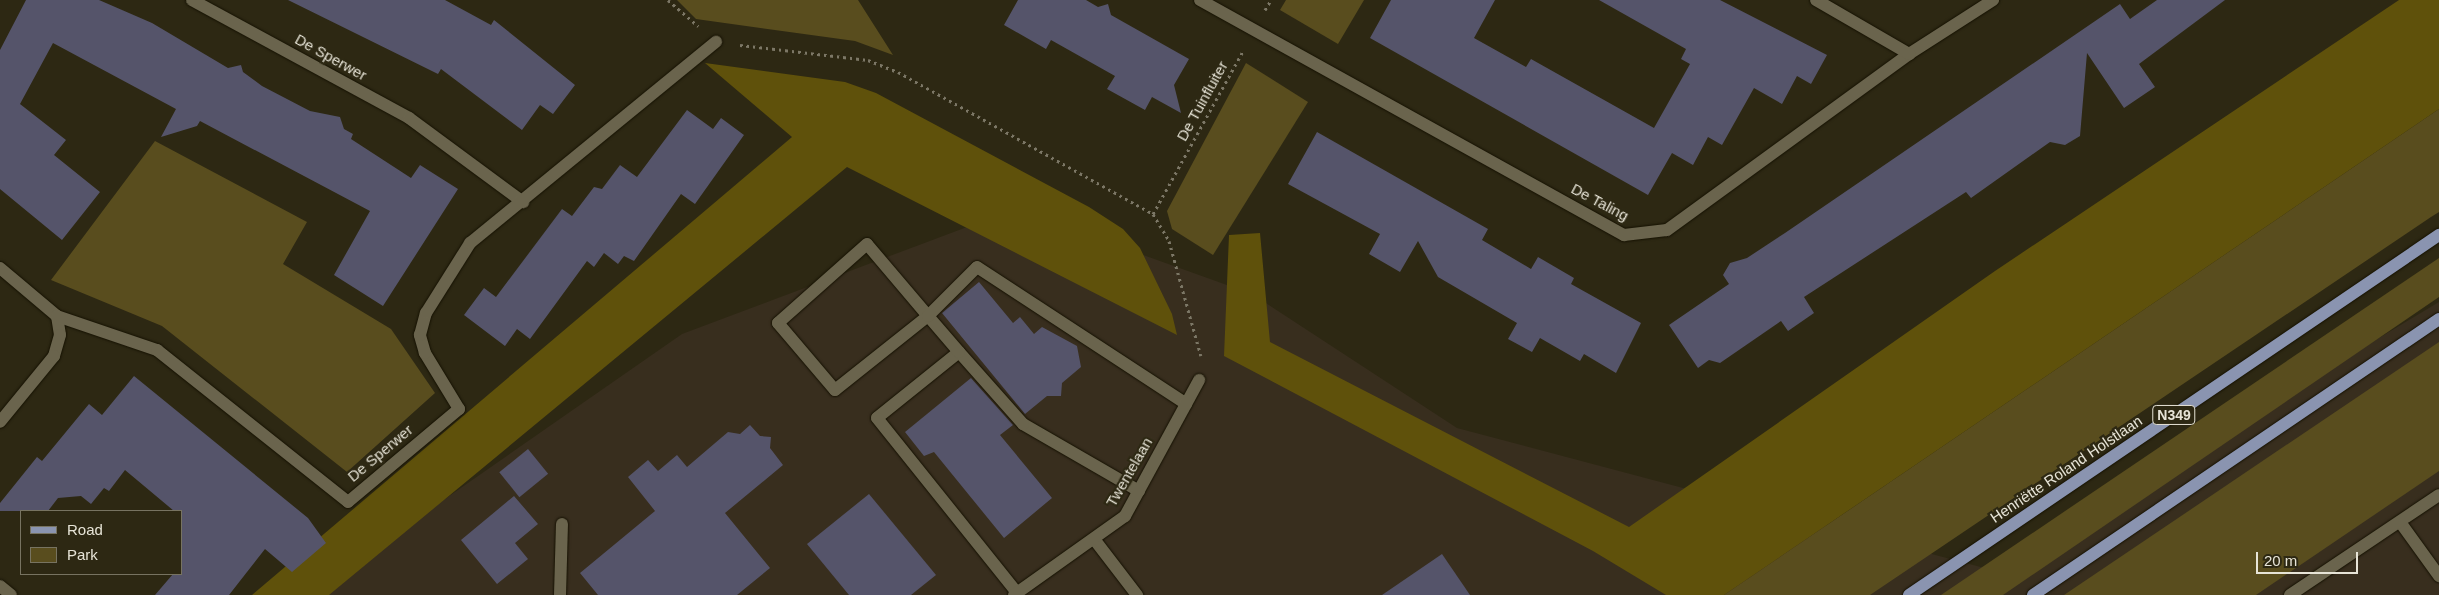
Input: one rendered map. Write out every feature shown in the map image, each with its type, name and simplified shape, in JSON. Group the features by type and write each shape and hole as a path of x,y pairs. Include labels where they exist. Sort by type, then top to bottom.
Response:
{"main road":[{"name":"Henriëtte Roland Holstlaan","path":"1909,595 2439,235"},
{"path":"2033,595 2439,320"}],"street":[{"name":"De Sperwer","path":"192,0 409,118 523,202"},
{"name":"De Taling","path":"1200,0 1253,32 1624,235 1667,230 1909,54 1993,0"},
{"path":"1816,0 1909,54"},
{"name":"De Sperwer","path":"57,316 157,350 348,502 459,409 424,353 420,335 426,313 470,243 523,202 716,42"},
{"path":"1139,491 1023,424 959,352 928,316 867,244 778,323 835,390 928,316 976,267 1186,404"},
{"path":"0,268 57,316 60,335 54,356 0,422"},
{"path":"959,352 877,418 1016,594"},
{"name":"Twentelaan","path":"1016,594 1125,516 1199,380"},
{"path":"2290,595 2439,495"},
{"path":"2400,522 2439,576"},
{"path":"560,595 562,524"},
{"path":"1094,538 1137,595"},
{"path":"0,586 11,595"}],"path":[{"path":"668,0 716,42 868,60 898,72 1153,214 1169,241 1199,338 1199,380"},
{"name":"De Tuinfluiter","path":"1153,214 1271,0"}],"shaded area":[{"path":"2399,0 2439,0 2439,109 1724,595 1666,595 1593,551 1224,356 1229,235 1260,233 1270,342 1629,527 1995,271"},
{"path":"705,63 845,82 876,93 1089,207 1123,229 1140,248 1172,314 1177,335 847,167 329,595 252,595 792,137"},
{"path":"1015,209 1252,294 1457,428 1992,570 2439,302 2439,595 307,595 682,334"}],"green space":[{"path":"677,0 858,0 893,55 855,41 696,19"},
{"path":"1286,0 1364,0 1338,44 1280,10"},
{"path":"1246,63 1308,102 1213,255 1172,229 1167,211"},
{"path":"2439,109 2439,212 1870,595 1724,595"},
{"path":"155,141 307,222 283,264 391,329 435,393 347,472 162,326 51,280"},
{"path":"2439,258 2439,297 2003,595 1941,595"},
{"path":"2439,342 2439,471 2256,595 2064,595"}],"building":[{"path":"26,0 99,0 152,23 228,68 241,65 243,72 262,86 310,111 340,117 344,129 353,134 351,139 411,178 420,165 458,189 383,306 334,275 370,211 200,121 197,126 161,137 176,109 53,43 20,104 66,140 54,155 100,192 62,240 0,189 0,50"},
{"path":"288,0 445,0 491,25 494,20 575,85 553,114 540,105 522,130 441,69 438,74"},
{"path":"1018,0 1086,0 1098,7 1108,4 1111,15 1189,59 1174,85 1181,113 1152,97 1145,110 1107,89 1115,76 1051,40 1046,49 1004,25"},
{"path":"1391,0 1495,0 1474,38 1526,67 1531,59 1654,128 1690,64 1681,59 1686,49 1599,0 1720,0 1827,55 1811,84 1797,76 1782,104 1754,88 1722,145 1708,137 1693,165 1672,153 1648,195 1370,38"},
{"path":"2157,0 2225,0 2139,64 2155,87 2124,108 2087,53 2080,136 2065,145 2050,142 1971,198 1966,192 1804,297 1814,313 1788,331 1781,321 1720,363 1709,360 1698,368 1669,325 1729,284 1723,275 1730,263 1747,258 1785,233 2120,4 2130,19"},
{"path":"687,110 713,129 721,118 744,135 695,204 681,194 634,261 624,256 618,264 604,253 594,267 587,261 530,339 517,329 505,346 464,315 484,288 496,297 562,209 572,216 594,187 602,189 620,165 637,177"},
{"path":"1317,132 1488,229 1482,240 1531,269 1538,257 1574,278 1571,284 1641,323 1616,373 1584,354 1580,361 1540,338 1532,352 1508,339 1517,323 1438,277 1418,241 1400,272 1369,254 1380,234 1288,184"},
{"path":"979,282 1013,323 1020,317 1034,334 1042,327 1077,346 1081,367 1062,383 1061,396 1047,396 1025,414 942,313"},
{"path":"134,376 308,518 326,543 292,572 265,549 229,595 155,595 172,575 182,575 182,510 173,510 125,470 109,491 104,488 91,504 81,496 58,498 49,510 0,511 0,503 37,457 42,461 89,404 102,415"},
{"path":"971,378 1013,425 1000,435 1052,498 1004,538 934,452 924,456 905,432"},
{"path":"750,425 760,436 771,437 770,448 783,465 725,513 770,568 737,595 598,595 580,573 655,511 628,477 648,460 658,471 677,455 687,467 728,432 740,434"},
{"path":"528,449 548,474 519,497 499,472"},
{"path":"869,494 936,575 911,595 849,595 807,544"},
{"path":"514,496 538,524 515,543 528,559 497,584 461,540"},
{"path":"1442,554 1470,595 1382,595"}]}
